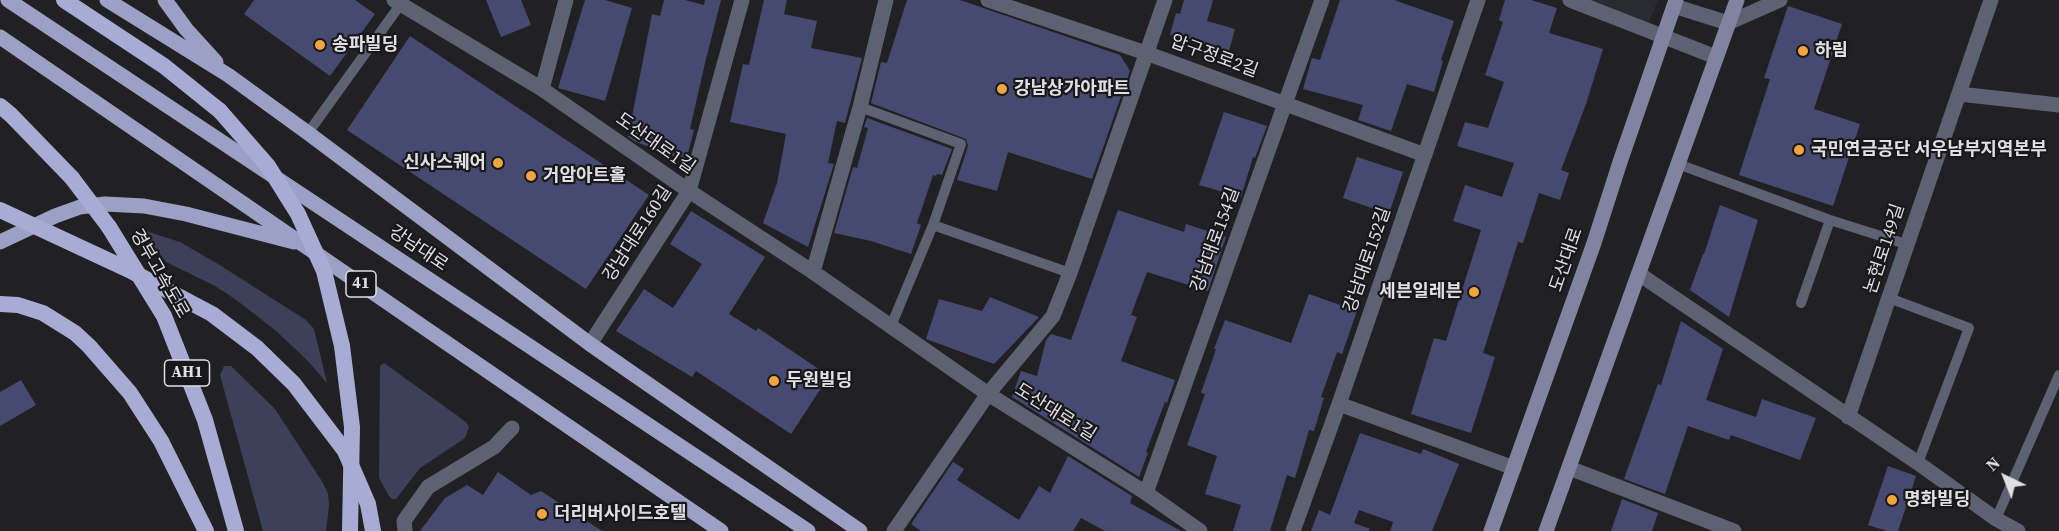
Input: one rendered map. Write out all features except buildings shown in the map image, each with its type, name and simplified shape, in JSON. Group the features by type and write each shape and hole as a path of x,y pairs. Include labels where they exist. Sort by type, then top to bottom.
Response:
{"highway":[{"path":"64,0 164,66 220,111 268,166 298,214 324,271 342,346 352,427 350,531"},
{"name":"경부고속도로","path":"0,106 72,178 109,226 164,316 205,420 236,531"},
{"path":"0,210 129,270 212,314 257,348 294,384 345,451 368,504 373,531"},
{"path":"0,304 18,305 43,313 75,333 89,346 130,393 161,441 206,531"}],"main road":[{"name":"강남대로","path":"8,0 808,531"},
{"path":"107,0 228,75 590,344 861,531"},
{"path":"165,0 186,30 228,75"},
{"path":"1546,531 1737,0"},
{"name":"도산대로","path":"1491,531 1594,243 1675,3"},
{"name":"41","path":"0,37 721,531"},
{"path":"0,242 55,216 80,207 105,204 144,206 175,212 304,245"}],"street":[{"path":"542,89 566,0"},
{"name":"강남대로160길","path":"590,344 689,191 742,0"},
{"path":"813,272 860,107 886,0"},
{"name":"압구정로2길","path":"988,0 1146,53 1425,155"},
{"path":"894,531 988,394 1053,316 1165,0"},
{"name":"강남대로154길","path":"1146,493 1322,0"},
{"name":"강남대로152길","path":"1293,531 1478,0"},
{"path":"1570,0 1716,57"},
{"path":"1675,3 1728,23 1780,0"},
{"name":"논현로149길","path":"1848,417 1991,0"},
{"name":"도산대로1길","path":"397,2 542,89 689,191 813,272 988,394 1146,493 1200,531"},
{"path":"1959,94 2059,105"},
{"path":"1639,274 1918,463 1992,525 2018,531"},
{"path":"1339,404 1514,468"},
{"path":"405,531 404,521 428,487 494,447 512,428"},
{"path":"1569,468 1734,531"}],"lane":[{"path":"308,133 397,2"},
{"path":"860,107 961,144 933,225 891,326"},
{"path":"1678,164 1830,220 1906,244"},
{"path":"1801,303 1830,220"},
{"path":"933,225 1070,273"},
{"path":"1889,298 1969,328 1918,463"},
{"path":"1992,525 2059,375"}],"shaded area":[{"path":"1584,0 1658,0 1648,25"},
{"path":"140,229 180,242 306,320 314,329 327,383 307,360 275,330 235,299 215,286 166,262"},
{"path":"384,363 466,422 469,427 465,438 420,468 396,499 389,496 379,478 380,366"},
{"path":"224,366 231,366 275,409 323,483 328,494 329,506 326,531 263,531 220,375"}],"place":[{"name":"송파빌딩","path":"320,45"},
{"name":"하림","path":"1803,51"},
{"name":"강남상가아파트","path":"1002,89"},
{"name":"국민연금공단 서우남부지역본부","path":"1799,150"},
{"name":"신사스퀘어","path":"498,163"},
{"name":"거암아트홀","path":"531,176"},
{"name":"세븐일레븐","path":"1474,292"},
{"name":"두원빌딩","path":"774,381"},
{"name":"명화빌딩","path":"1892,500"},
{"name":"더리버사이드호텔","path":"542,514"}]}
